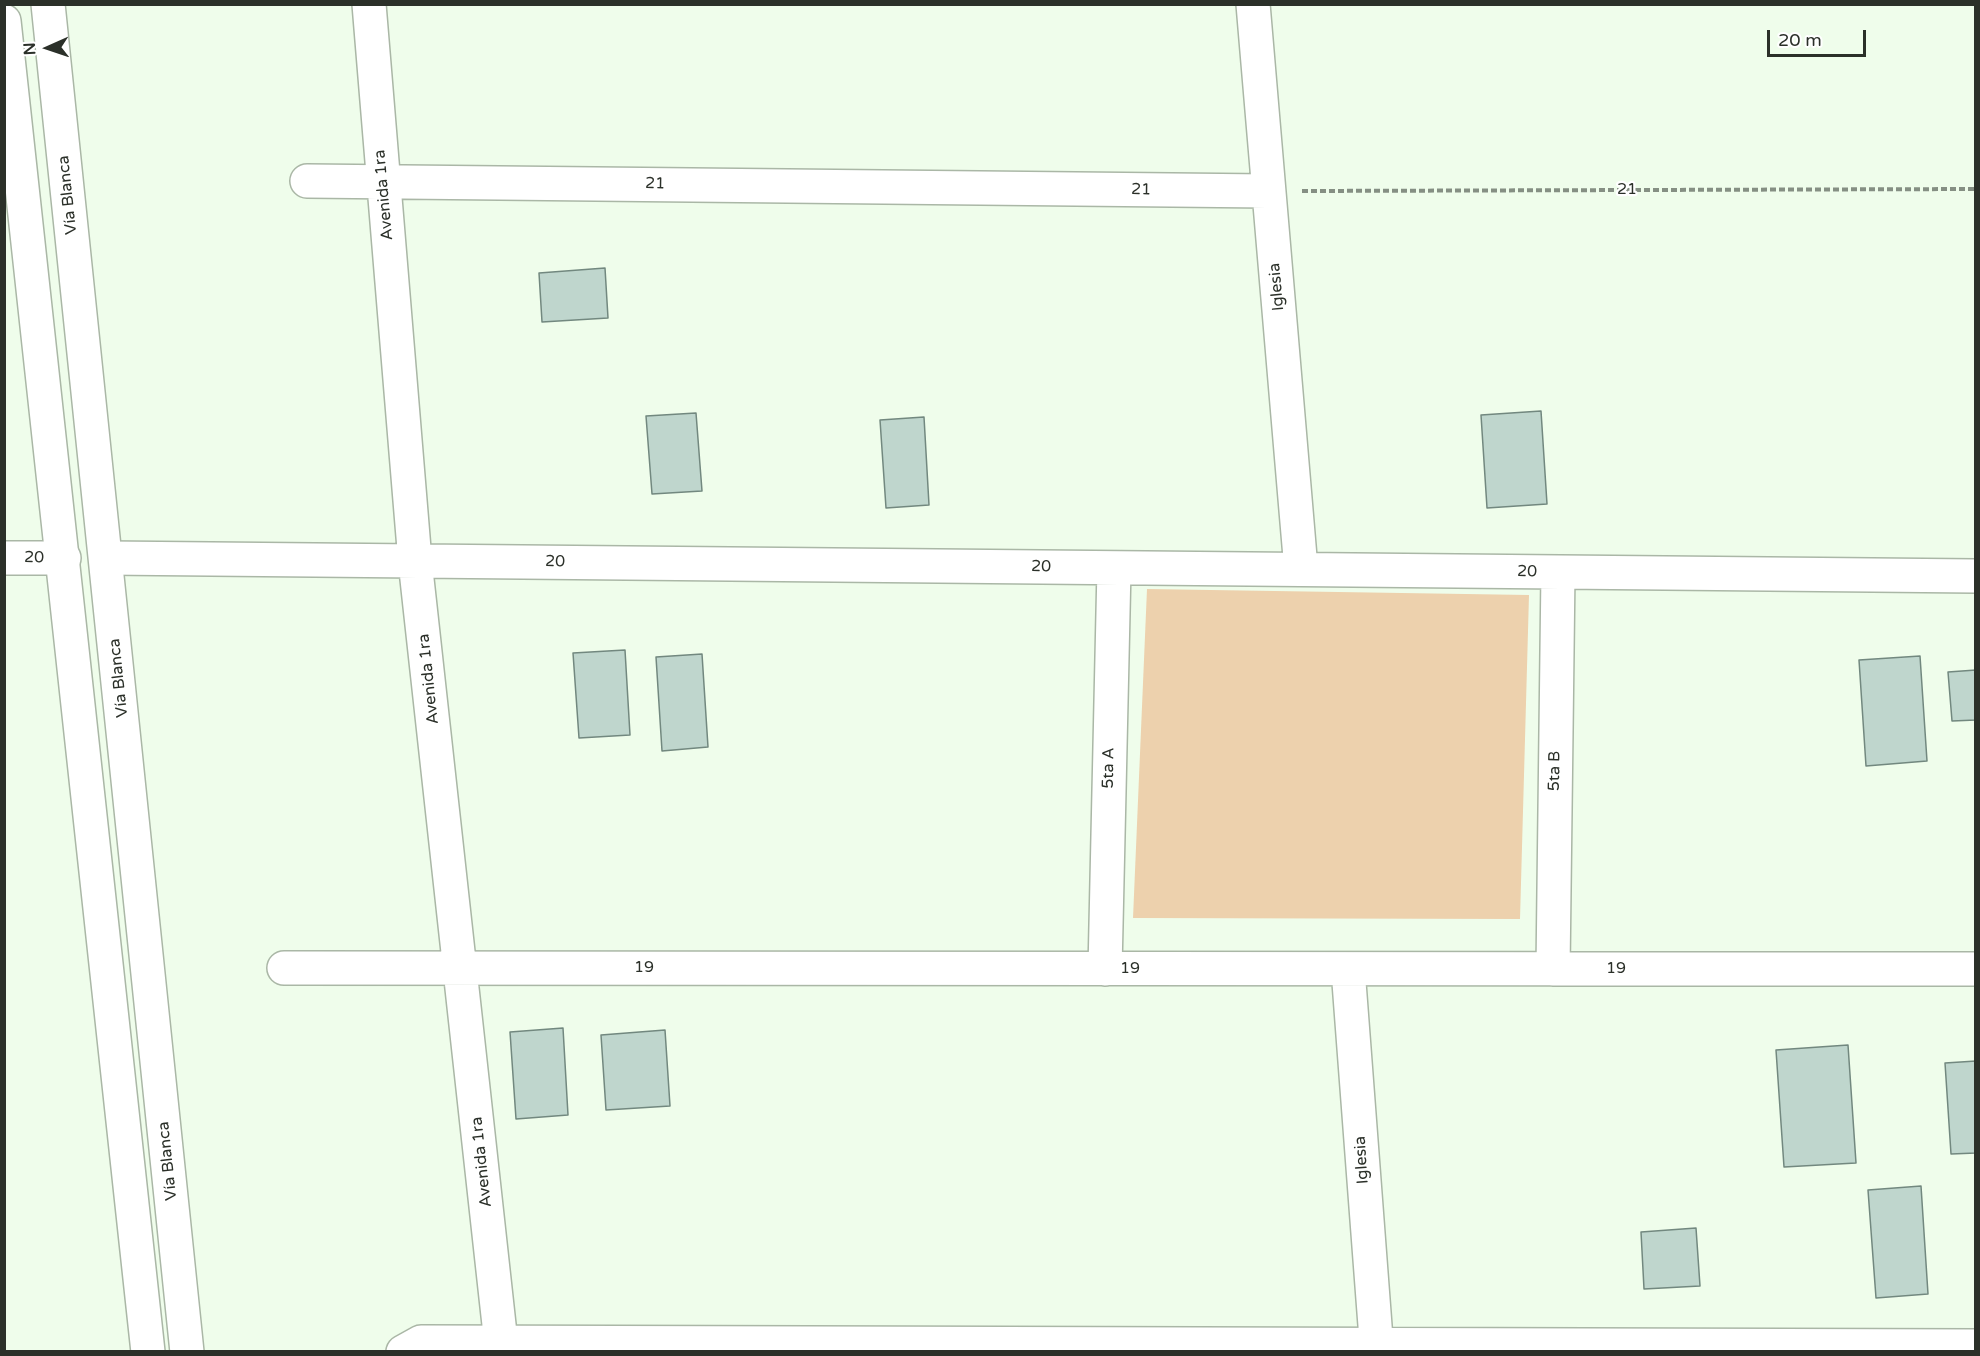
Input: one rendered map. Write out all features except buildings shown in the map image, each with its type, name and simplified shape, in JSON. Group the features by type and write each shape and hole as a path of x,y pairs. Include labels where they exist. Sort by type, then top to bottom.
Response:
{"main road":[{"name":"Vía Blanca","path":"48,4 107,558 187,1352"},
{"name":"Avenida 1ra","path":"369,4 415,561 502,1347"},
{"name":"Iglesia","path":"1252,4 1301,570"},
{"path":"4,21 64,558 148,1352"},
{"name":"21","path":"307,181 1268,191"},
{"name":"20","path":"4,558 64,558"},
{"name":"20","path":"107,558 1976,576"},
{"name":"5ta A","path":"1105,969 1114,568"},
{"name":"5ta B","path":"1553,969 1558,572"},
{"name":"19","path":"284,968 1976,969"},
{"name":"Iglesia","path":"1348,969 1376,1348"},
{"path":"403,1352 420,1342 502,1347 1976,1346"}],"path":[{"name":"21","path":"1268,191 1976,189"}],"shaded area":[{"path":"1147,589 1529,595 1520,919 1133,918"}]}
